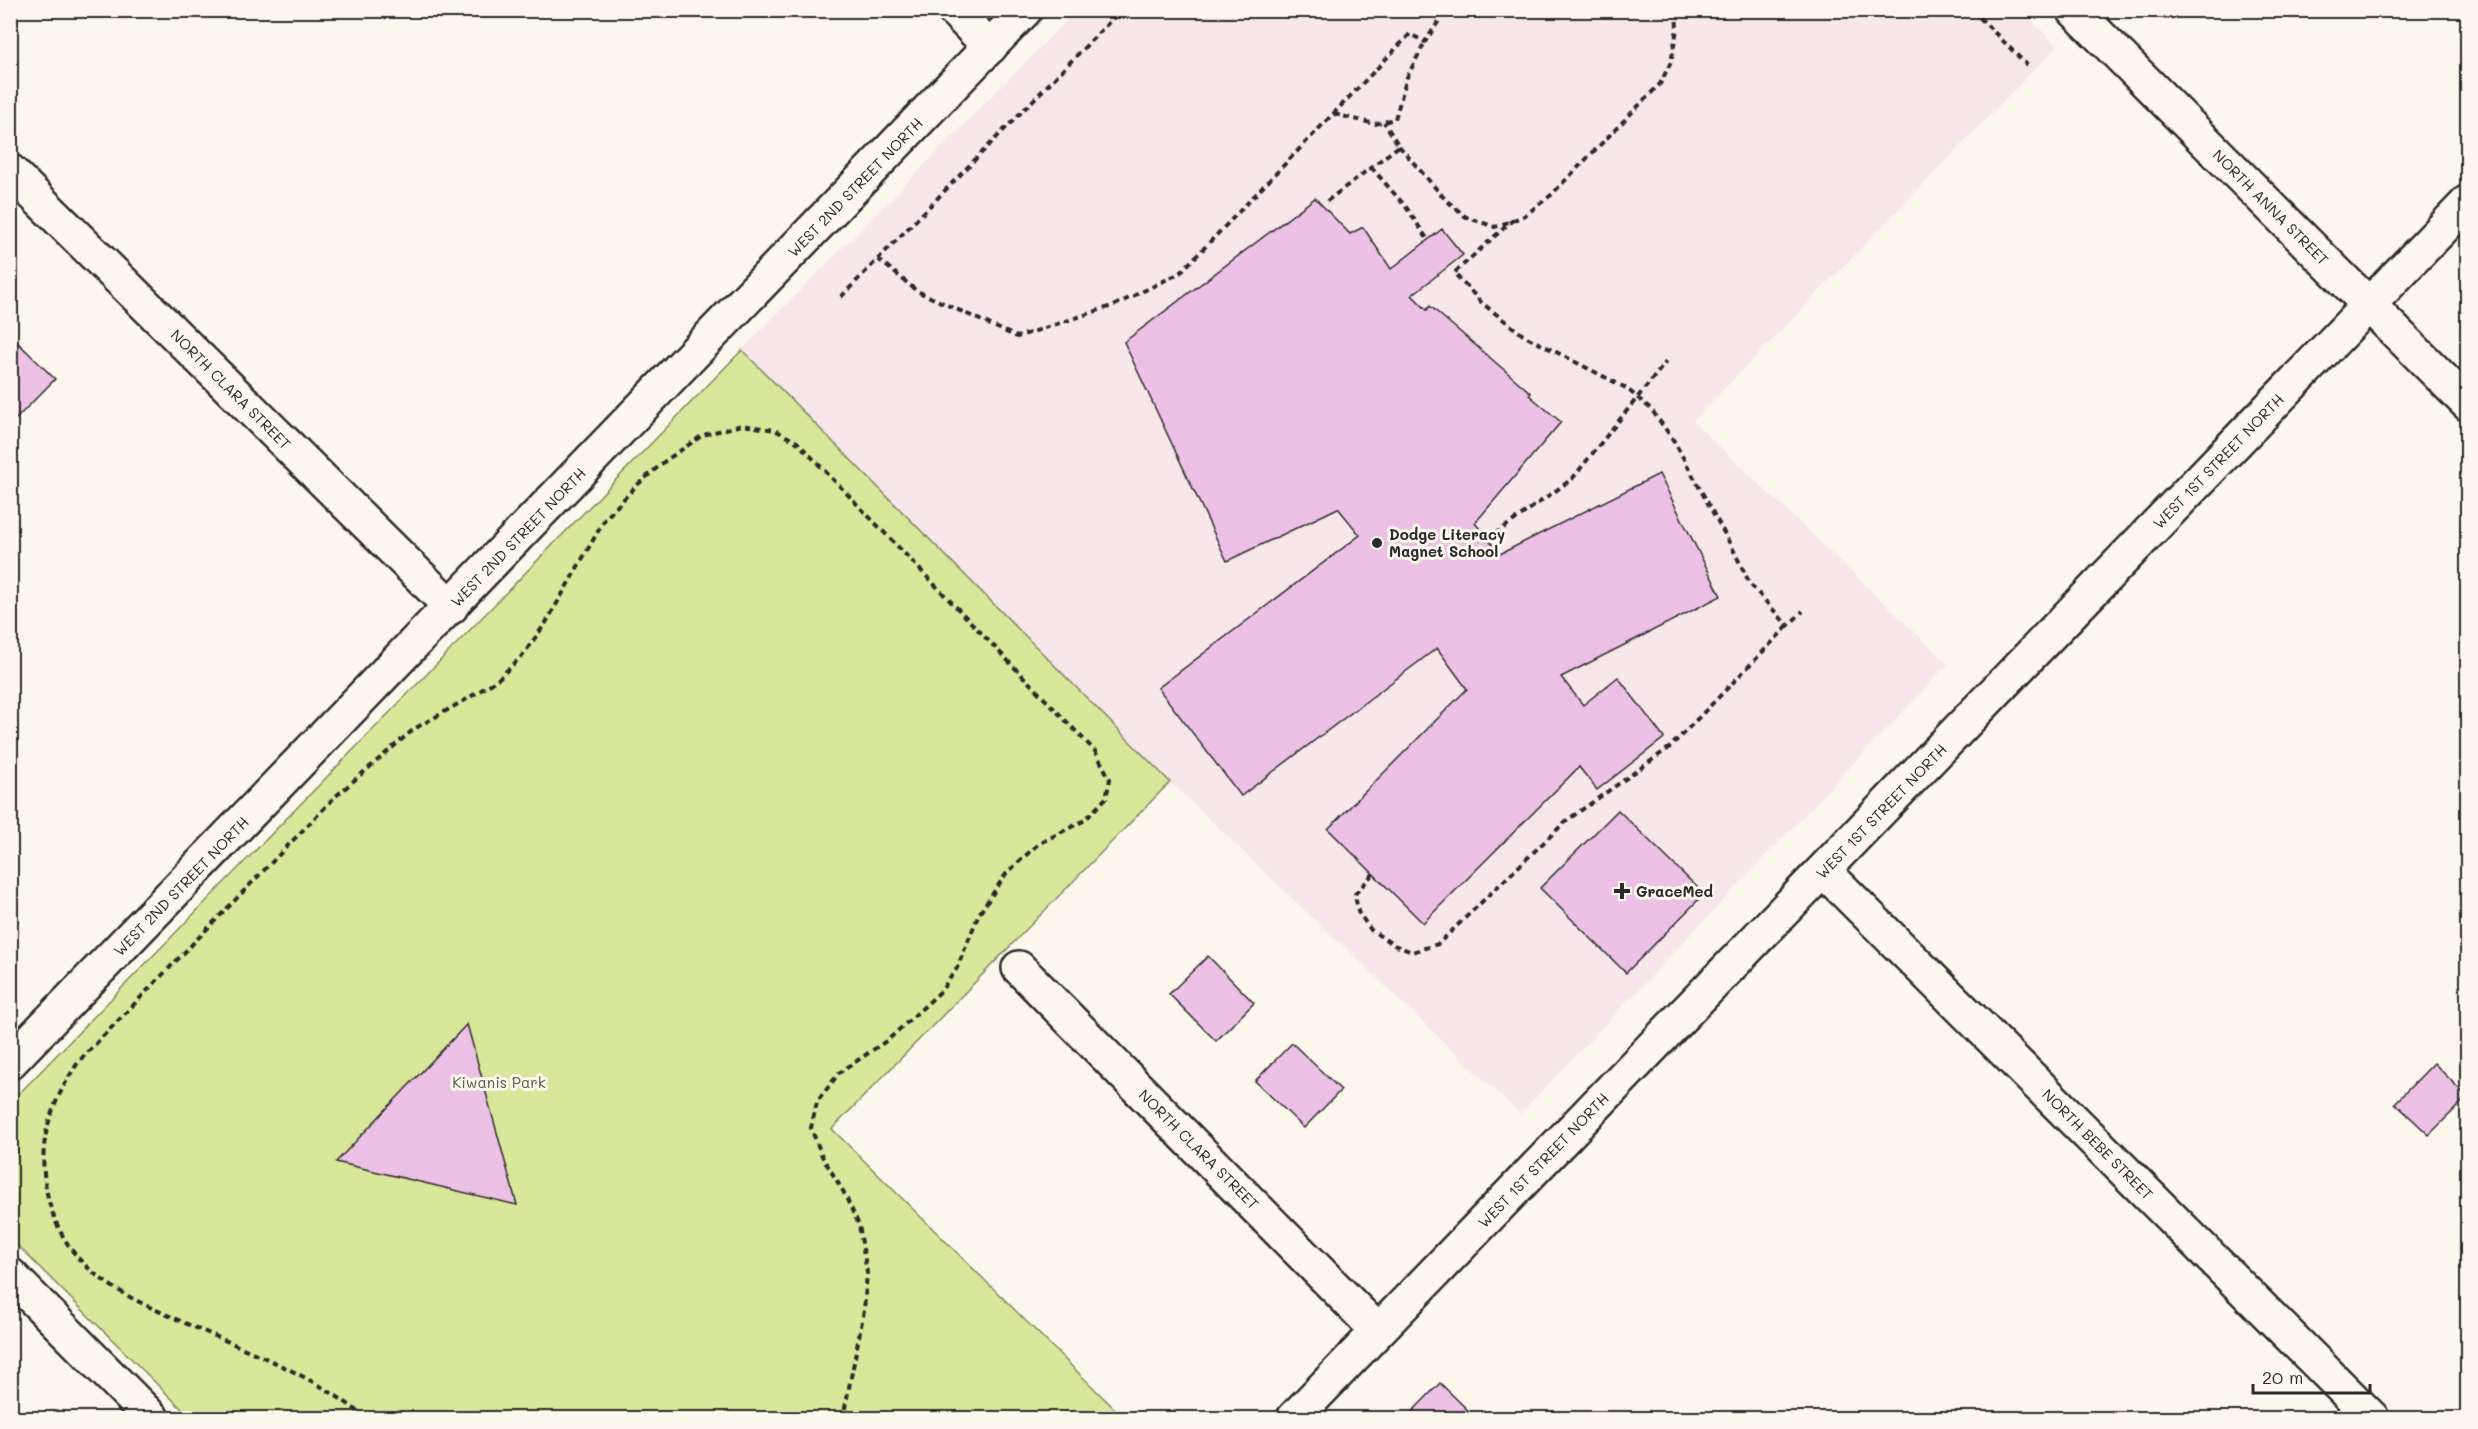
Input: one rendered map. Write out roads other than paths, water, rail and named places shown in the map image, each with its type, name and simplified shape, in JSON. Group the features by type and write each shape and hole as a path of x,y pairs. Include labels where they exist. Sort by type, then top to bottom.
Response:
{"street":[{"path":"954,10 990,47"},
{"name":"WEST 2ND STREET NORTH","path":"10,1062 1025,10"},
{"name":"NORTH ANNA STREET","path":"2074,10 2468,404"},
{"name":"NORTH CLARA STREET","path":"10,171 451,607"},
{"name":"WEST 1ST STREET NORTH","path":"1294,1419 2468,202"},
{"name":"NORTH BEBE STREET","path":"1824,871 2372,1419"},
{"name":"NORTH CLARA STREET","path":"1019,968 1378,1331"},
{"path":"10,1275 152,1419"}],"place":[{"name":"Dodge Literacy Magnet School","path":"1377,543"},
{"name":"GraceMed","path":"1622,891"}],"park label":[{"name":"Kiwanis Park","path":"499,1082"}]}
